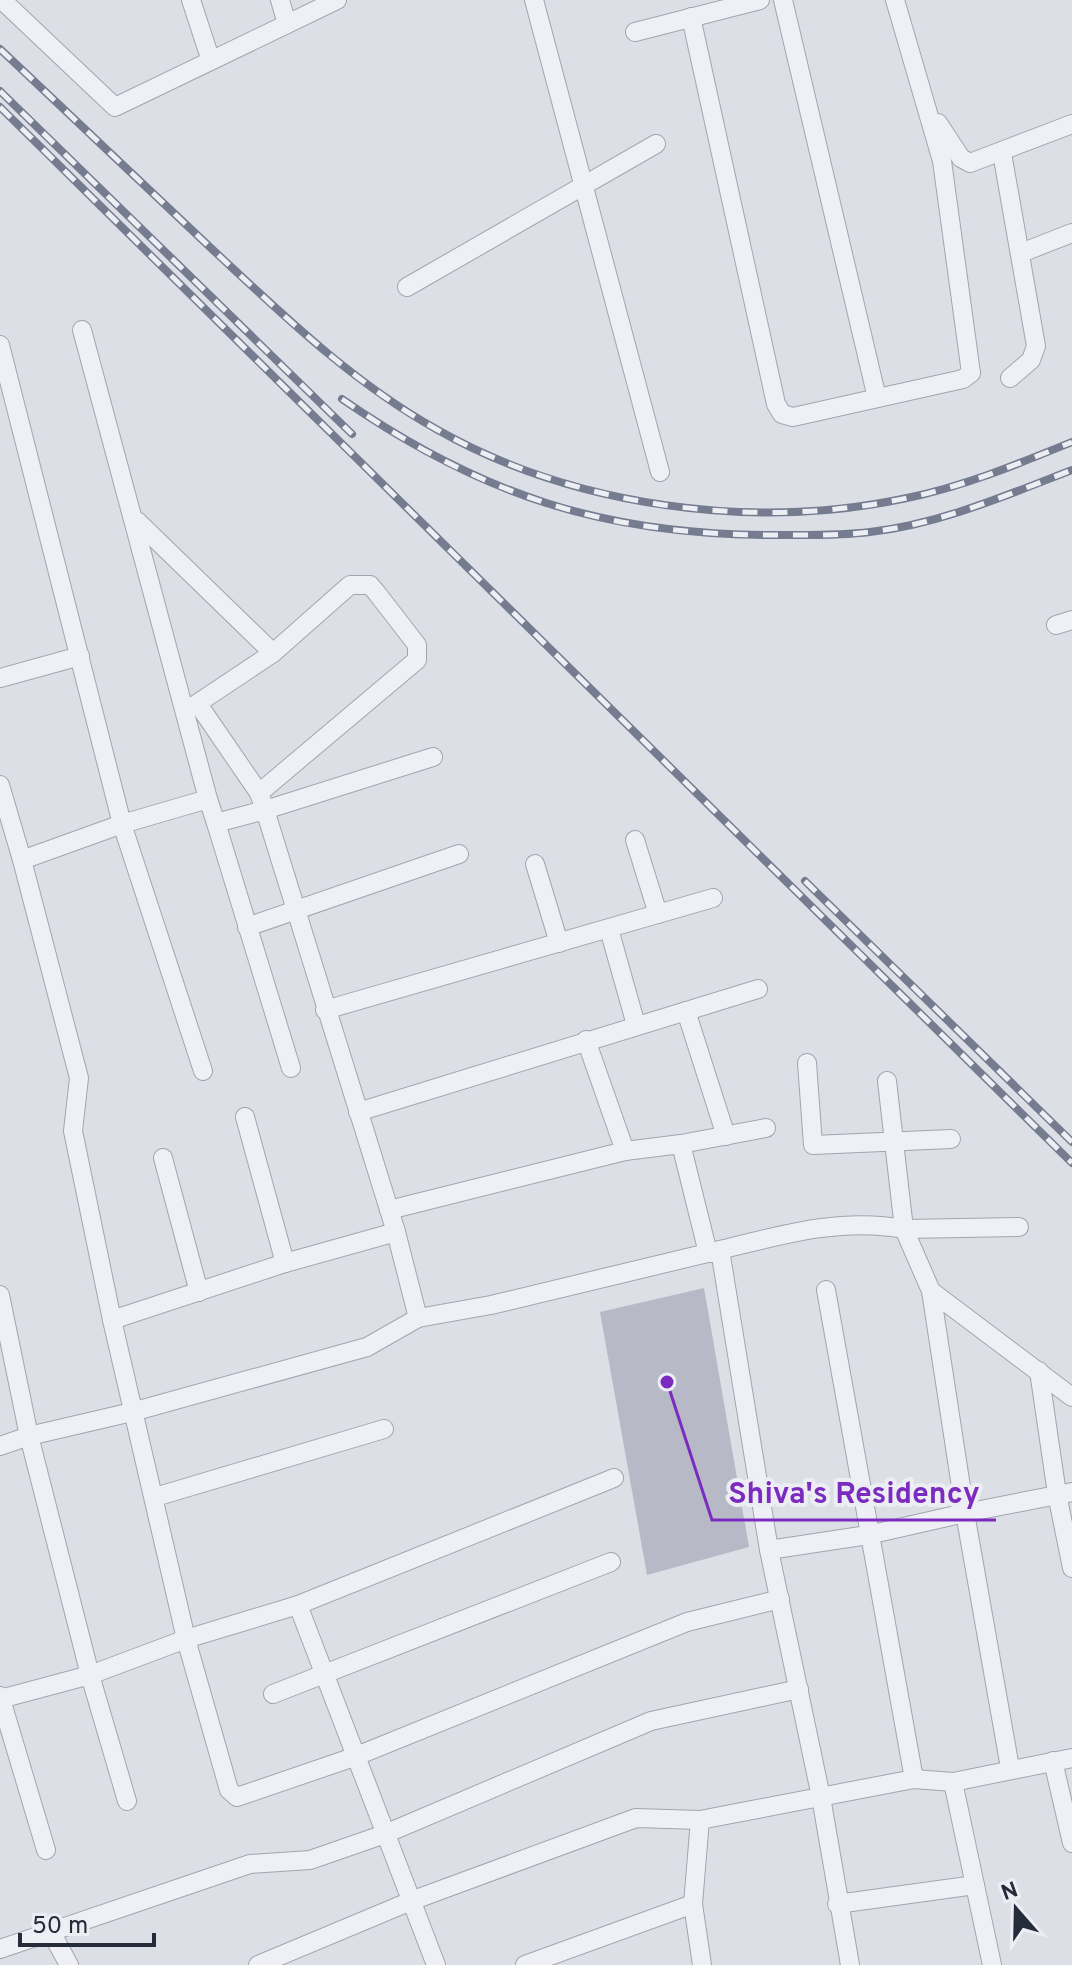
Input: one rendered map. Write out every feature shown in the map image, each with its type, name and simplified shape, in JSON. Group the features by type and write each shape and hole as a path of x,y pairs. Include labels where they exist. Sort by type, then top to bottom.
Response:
{"street":[{"path":"2,0 115,107 210,58 337,0"},
{"path":"191,0 210,58"},
{"path":"280,0 287,24"},
{"path":"534,0 660,472"},
{"path":"635,32 760,0"},
{"path":"783,0 877,398"},
{"path":"691,17 776,404 782,414 793,417 963,379 971,373 942,161 895,0"},
{"path":"929,110 965,162 1002,153 1072,124"},
{"path":"407,287 656,144"},
{"path":"1002,153 1036,346 1031,360 1010,378"},
{"path":"1021,253 1072,233"},
{"path":"82,330 192,707 208,799 291,1068"},
{"path":"0,345 122,824 203,1071"},
{"path":"135,519 273,653"},
{"path":"192,707 273,653 350,585 360,583 376,592 419,653 417,660 262,801"},
{"path":"0,678 80,656"},
{"path":"192,707 262,801 293,909 396,1232 418,1318"},
{"path":"216,823 262,801 433,757"},
{"path":"0,785 79,1078 73,1131 112,1320 186,1639 229,1790 237,1797 354,1757 687,1622 780,1599"},
{"path":"22,860 122,824 208,799"},
{"path":"635,840 658,914"},
{"path":"247,927 459,854"},
{"path":"535,864 559,943"},
{"path":"325,1010 713,898"},
{"path":"609,929 636,1025"},
{"path":"358,1112 758,989"},
{"path":"686,1011 726,1136"},
{"path":"586,1040 625,1151"},
{"path":"807,1063 813,1145 951,1139"},
{"path":"887,1081 904,1229 931,1291 965,1513 1010,1768"},
{"path":"245,1117 285,1263"},
{"path":"389,1210 625,1151 766,1128"},
{"path":"681,1144 714,1252 769,1550 821,1797 837,1904 850,1965"},
{"path":"163,1158 199,1292"},
{"path":"0,1446 367,1347 418,1318 491,1305 812,1228 883,1225 904,1229 1019,1227"},
{"path":"112,1320 285,1263 396,1232"},
{"path":"826,1290 914,1779"},
{"path":"931,1291 1072,1397"},
{"path":"0,1295 29,1436 90,1675 127,1801"},
{"path":"1039,1371 1064,1493 1072,1568"},
{"path":"155,1497 384,1429"},
{"path":"46,1850 0,1698 90,1675 186,1639 298,1605 614,1478"},
{"path":"769,1550 868,1535 1064,1493"},
{"path":"273,1694 611,1562"},
{"path":"298,1605 436,1965"},
{"path":"0,1949 250,1864 310,1860 385,1834 651,1721 799,1689"},
{"path":"258,1965 411,1901 636,1818 700,1820 914,1779 953,1782 1010,1768 1072,1758"},
{"path":"1053,1761 1072,1843"},
{"path":"953,1782 992,1965"},
{"path":"700,1820 693,1904 702,1965"},
{"path":"837,1904 975,1885"},
{"path":"525,1965 693,1904"},
{"path":"51,1932 69,1965"}],"building":[{"path":"704,1288 749,1547 647,1575 600,1312"}],"railway":[{"path":"0,49 266,299 347,369 436,429 489,456 546,477 605,494 666,505 727,511 788,512 848,508 929,493 991,474 1072,442"},
{"path":"0,91 352,434"},
{"path":"0,107 1072,1163"},
{"path":"342,399 444,461 546,503 654,527 712,533 834,535 896,528 973,507 1072,470"},
{"path":"805,881 1072,1142"}],"place":[{"name":"Shiva's Residency","path":"667,1382"}]}
